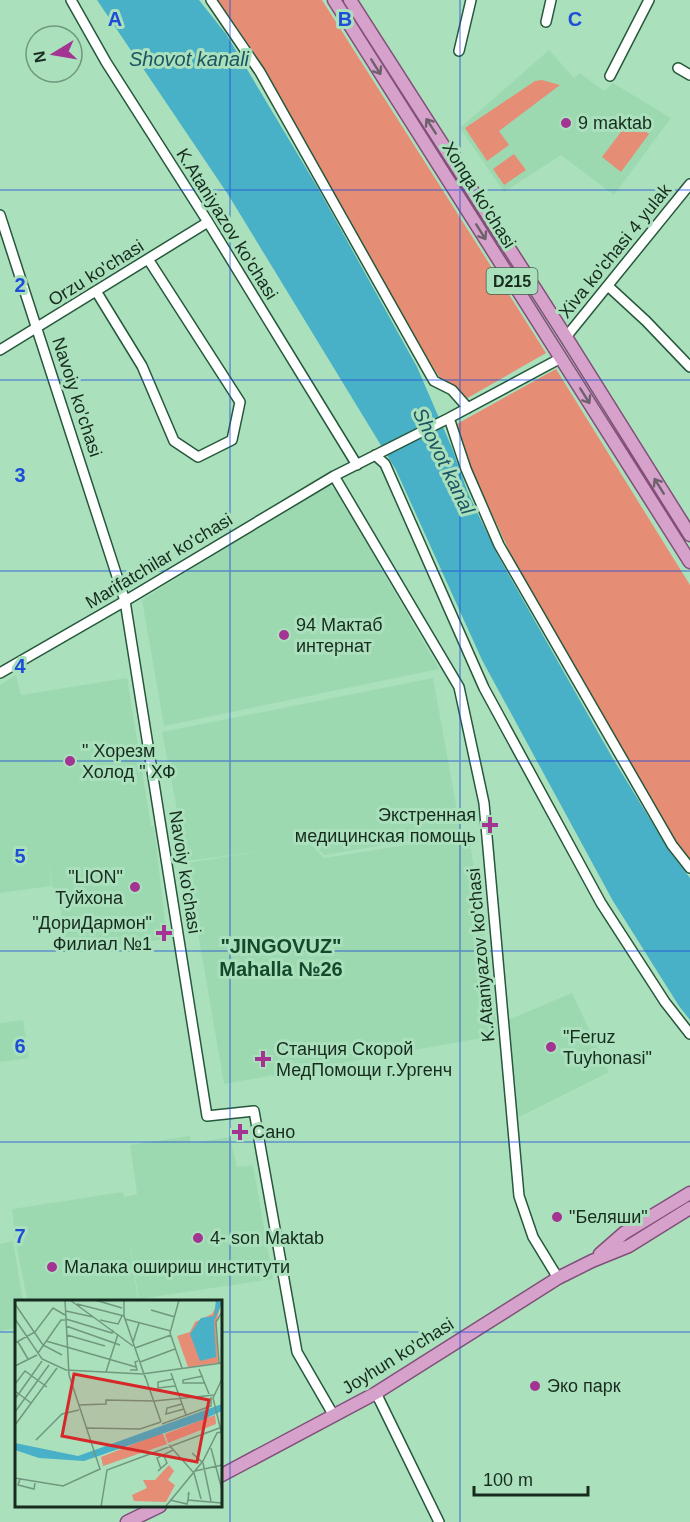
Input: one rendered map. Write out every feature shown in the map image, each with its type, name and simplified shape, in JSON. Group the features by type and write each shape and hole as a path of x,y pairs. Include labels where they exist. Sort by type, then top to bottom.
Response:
{"main road":[{"name":"Xonqa ko'chasi","path":"334,0 690,562"},
{"name":"Xonqa ko'chasi","path":"350,0 690,535"},
{"path":"357,37 369,30"},
{"name":"Joyhun ko'chasi","path":"592,1261 624,1233 690,1193"},
{"name":"Joyhun ko'chasi","path":"222,1475 376,1393 558,1278 629,1246 690,1208"},
{"path":"127,1522 158,1507"}],"street":[{"name":"K.Ataniyazov ko'chasi","path":"71,0 106,62 208,222 357,465"},
{"path":"211,0 260,72 434,381 452,390 468,408"},
{"path":"459,51 471,0"},
{"path":"546,22 551,0"},
{"path":"610,76 649,0"},
{"path":"678,68 690,75"},
{"name":"Xiva ko'chasi 4 yulak","path":"566,337 690,184"},
{"name":"Navoiy ko'chasi","path":"0,215 125,601 207,1116 254,1111 297,1352 334,1416"},
{"name":"Orzu ko'chasi","path":"0,350 208,222"},
{"path":"96,291 142,366 174,441 198,457 232,440 240,402 148,259"},
{"path":"608,286 646,321 690,367"},
{"name":"Marifatchilar ko'chasi","path":"0,673 334,476 561,358"},
{"path":"449,418 466,469 499,545 672,845 690,868"},
{"path":"375,455 385,464 484,687 601,903 665,1002 690,1034"},
{"name":"K.Ataniyazov ko'chasi","path":"334,476 459,687 484,803 519,1196 533,1237 558,1278"},
{"path":"376,1393 439,1522"}],"shaded area":[{"path":"215,0 322,0 546,353 457,404 416,341 308,146 259,64"},
{"name":"9 maktab","path":"549,50 574,78 580,73 604,91 613,83 671,118 614,195 561,155 504,192 460,128"},
{"path":"542,80 560,85 499,131 509,145 487,161 465,128 535,81"},
{"path":"630,120 649,134 621,172 602,157"},
{"path":"514,154 526,170 504,185 493,169"},
{"path":"556,369 690,585 690,860 676,842 517,567 472,472 455,425"},
{"name":"94 Мактаб интернат","path":"327,484 336,490 439,669 164,726 142,600"},
{"name":"\" Хорезм Холод \" ХФ","path":"16,675 21,695 127,678 151,826 154,826 167,939 67,952 61,911 52,886 49,861 51,886 0,893 0,685"},
{"path":"433,678 461,832 324,855 313,843 311,844 324,858 469,835 498,1035 224,1084 186,863 262,851 187,861 162,732"},
{"name":"\"Feruz Tuyhonasi\"","path":"572,993 609,1072 511,1121 503,1022"},
{"path":"23,1020 29,1058 0,1062 0,1023"},
{"name":"4- son Maktab","path":"190,1136 191,1143 230,1137 237,1167 253,1165 273,1279 139,1299 128,1231 138,1300 27,1299 15,1238 12,1209 123,1192 124,1197 137,1194 130,1145"},
{"path":"13,1241 23,1300 15,1300 15,1328 0,1331 0,1244"}],"water":[{"name":"Shovot kanali","path":"97,0 199,0 226,34 319,190 417,367 452,448 468,493 497,554 612,757 670,852 690,878 690,1020 613,901 482,660 396,470 229,196"}],"place":[{"name":"9 maktab","path":"566,123"},
{"name":"94 Мактаб интернат","path":"284,635"},
{"name":"\" Хорезм Холод \" ХФ","path":"70,761"},
{"name":"Экстренная медицинская помощь","path":"490,825"},
{"name":"\"LION\" Туйхона","path":"135,887"},
{"name":"\"ДориДармон\" Филиал №1","path":"164,933"},
{"name":"\"Feruz Tuyhonasi\"","path":"551,1047"},
{"name":"Станция Скорой МедПомощи г.Ургенч","path":"263,1059"},
{"name":"Сано","path":"240,1132"},
{"name":"\"Беляши\"","path":"557,1217"},
{"name":"4- son Maktab","path":"198,1238"},
{"name":"Малака ошириш институти","path":"52,1267"},
{"name":"Эко парк","path":"535,1386"}],"district":[{"name":"\"JINGOVUZ\" Mahalla №26","path":"281,958"}],"water label":[{"name":"Shovot kanal","path":"444,461"}]}
